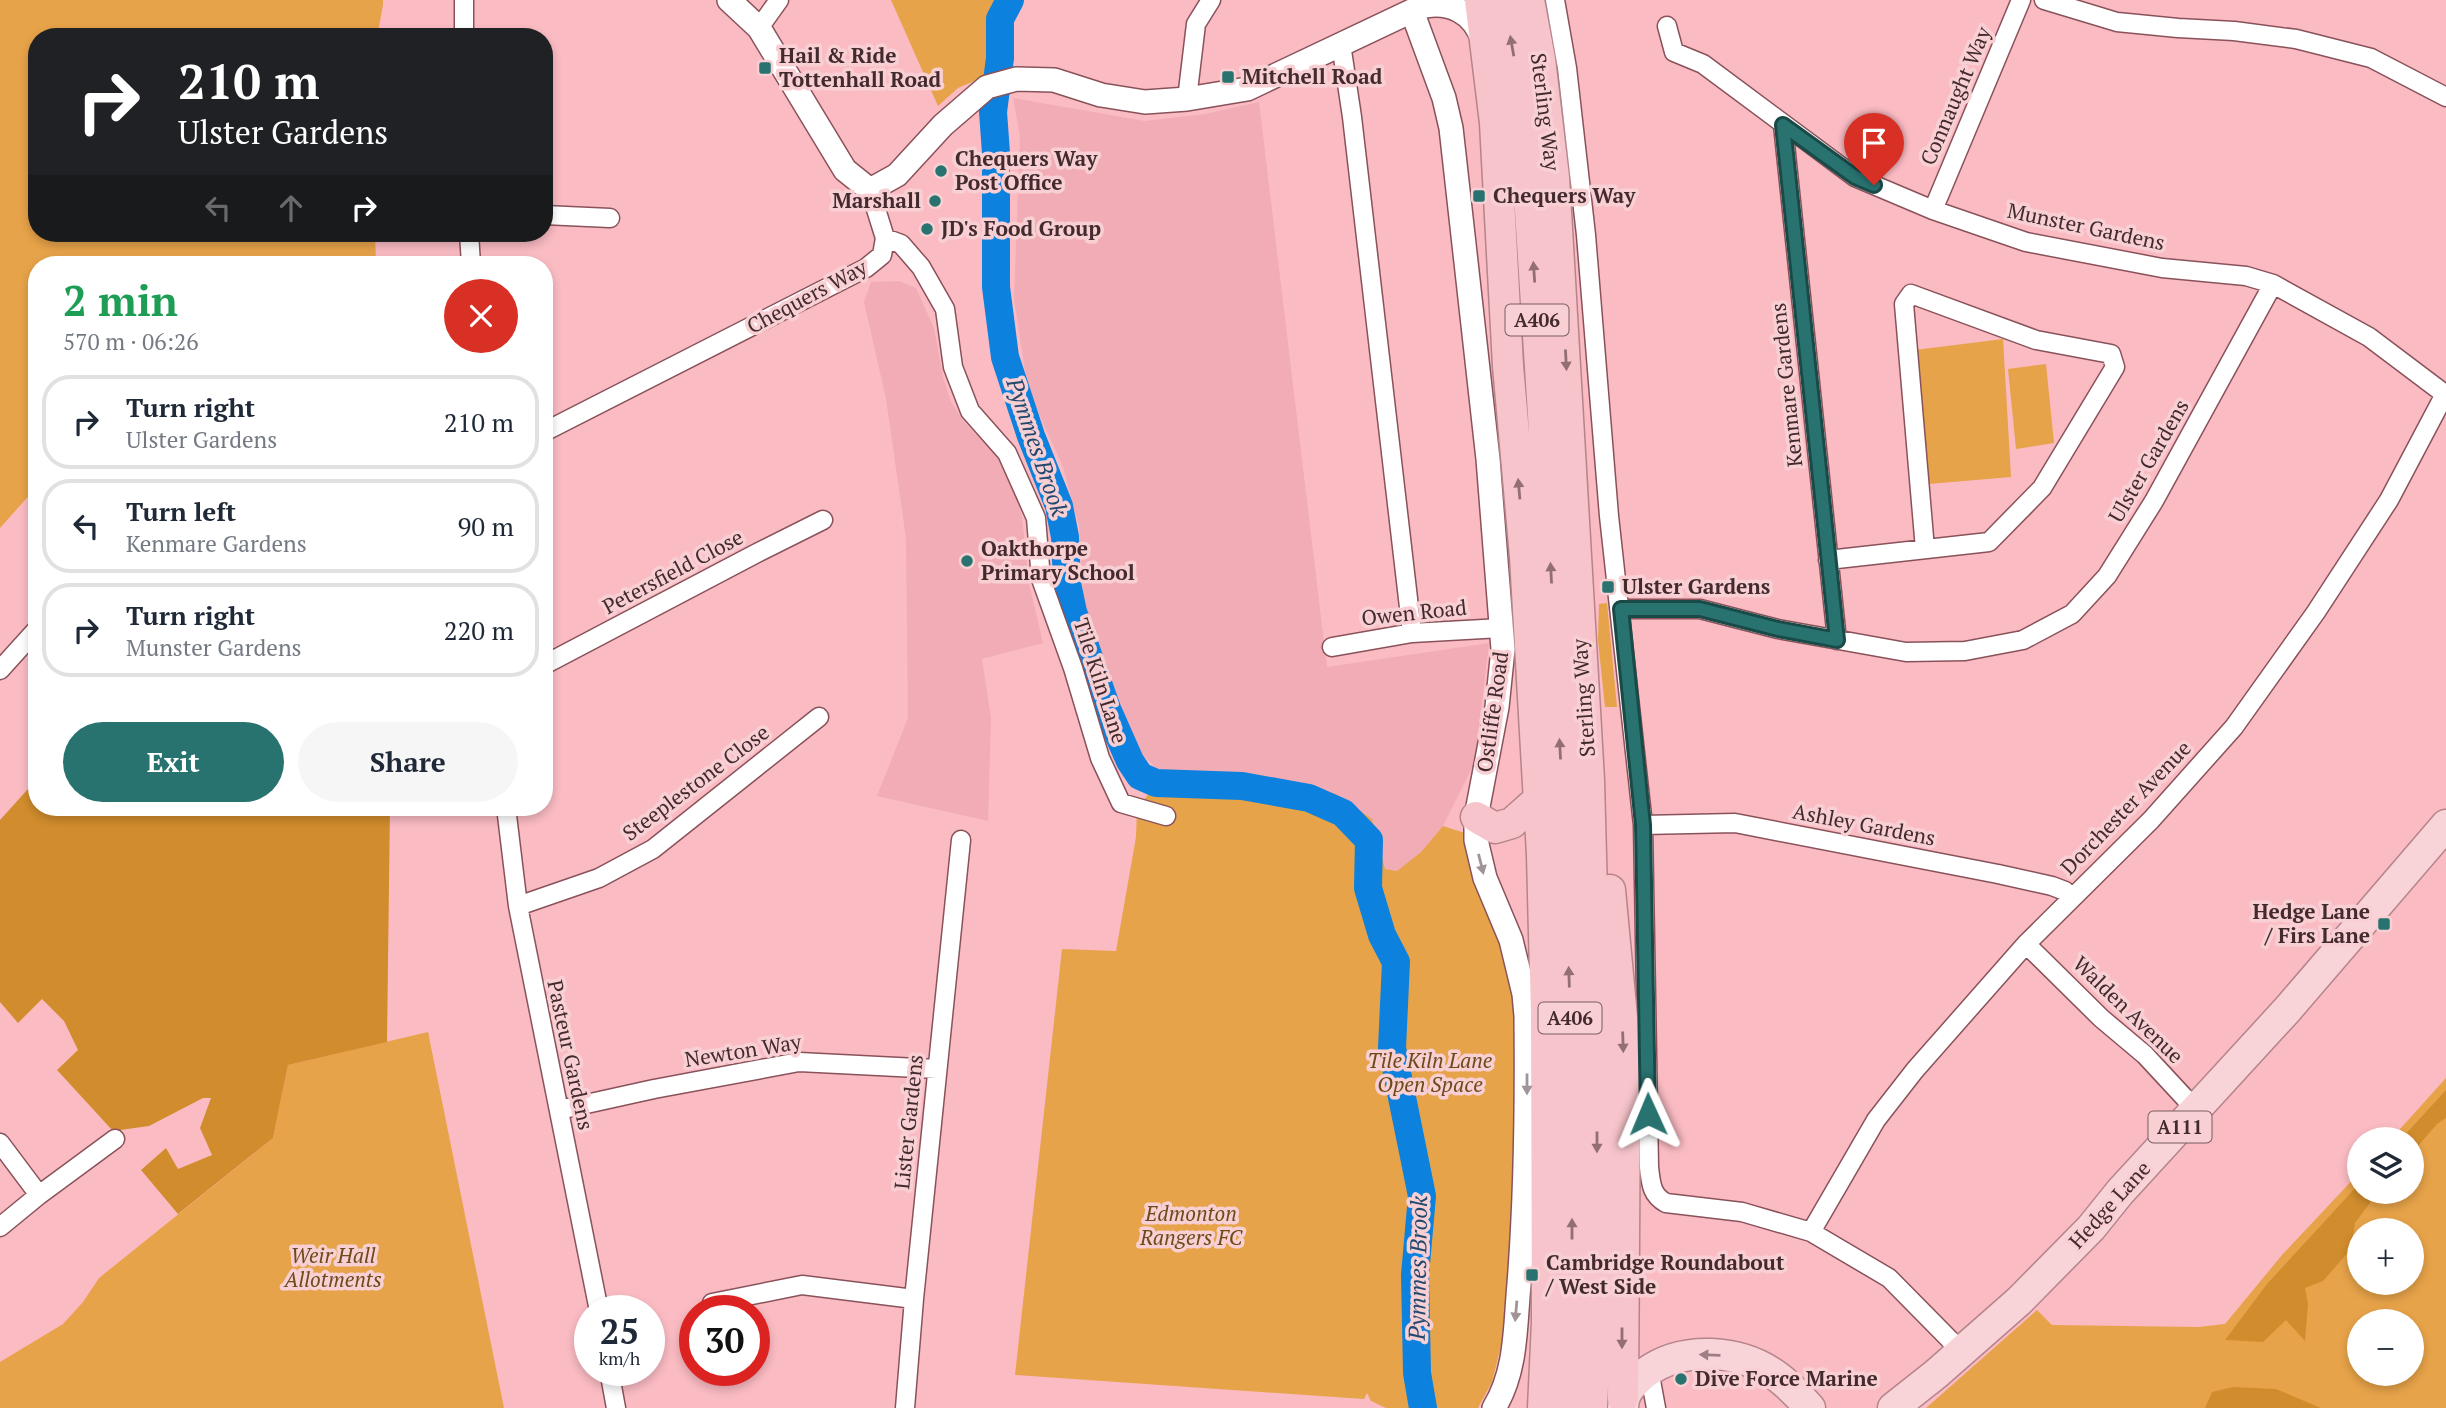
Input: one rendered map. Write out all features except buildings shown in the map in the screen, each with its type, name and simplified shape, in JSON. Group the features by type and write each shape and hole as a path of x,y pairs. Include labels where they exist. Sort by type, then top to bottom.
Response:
{"highway":[{"name":"A406","path":"1480,0 1496,123 1508,366 1525,558 1539,799 1546,1013 1547,1322 1543,1408"},
{"name":"Sterling Way","path":"1504,0 1520,98 1528,179 1565,840 1581,1402"},
{"name":"Sterling Way","path":"1529,0 1540,60 1555,190 1589,780 1597,1082 1597,1302 1581,1402"},
{"name":"A406","path":"1589,780 1608,865 1623,1028 1623,1403"},
{"path":"1476,817 1495,828 1512,822 1539,799"}],"main road":[{"name":"Hedge Lane","path":"1893,1408 2019,1301 2057,1263 2287,1010 2446,825"},
{"path":"1623,1403 1633,1382 1659,1363 1690,1354 1715,1354 1760,1366 1777,1376 1810,1408"}],"street":[{"path":"464,0 464,28"},
{"path":"729,0 759,29 845,170 870,190 897,175 943,125 987,87 1016,79 1054,80 1101,95 1146,102 1187,99 1247,89 1421,8 1442,4 1466,15 1482,36 1488,58"},
{"path":"759,29 779,0"},
{"path":"1187,99 1196,24 1212,0"},
{"path":"1555,0 1567,68 1586,235 1609,516 1643,825 1649,1167 1652,1188 1657,1198 1667,1203 1742,1212 1811,1232 1899,1287 1961,1351"},
{"name":"Connaught Way","path":"1933,210 2021,0"},
{"path":"2044,0 2117,22 2178,29 2234,31 2296,39 2371,58 2446,97"},
{"name":"Ostliffe Road","path":"1421,8 1451,128 1487,445 1503,649 1502,676 1476,817 1479,860 1511,940 1524,994 1526,1016 1527,1166 1522,1247 1512,1361 1506,1384 1494,1408"},
{"name":"Munster Gardens","path":"1667,26 1674,52 1703,64 1855,177 1933,210 2026,242 2162,268 2246,276 2273,284 2370,337 2445,394"},
{"path":"1341,44 1353,117 1412,633"},
{"name":"Kenmare Gardens","path":"1783,125 1837,640"},
{"name":"Chequers Way","path":"553,427 866,268 882,255 885,238 870,190"},
{"path":"553,215 610,218"},
{"name":"Tile Kiln Lane","path":"885,238 901,244 921,267 945,309 953,366 970,411 1007,453 1035,518 1041,579 1073,668 1100,758 1121,803 1166,816"},
{"name":"Ulster Gardens","path":"1621,609 1700,609 1778,629 1906,652 1965,651 2024,640 2072,614 2107,576 2154,501 2273,284"},
{"path":"1828,560 1989,542 2042,488 2115,367 2111,354 2036,340 1911,294 1904,304 1925,549"},
{"name":"Dorchester Avenue","path":"1811,1232 1876,1120 1915,1070 2026,944 2151,820 2234,727 2316,612 2382,511 2445,394"},
{"name":"Petersfield Close","path":"553,660 823,520"},
{"name":"Owen Road","path":"1332,647 1412,633 1501,628"},
{"path":"0,670 28,639"},
{"name":"Steeplestone Close","path":"518,906 599,878 653,849 819,716"},
{"name":"Pasteur Gardens","path":"507,816 518,906 596,1295"},
{"name":"Ashley Gardens","path":"1643,825 1735,823 2052,886 2065,891 2072,898"},
{"name":"Lister Gardens","path":"905,1408 961,840"},
{"name":"Walden Avenue","path":"2026,944 2101,1018 2145,1055 2196,1110"},
{"name":"Newton Way","path":"559,1110 654,1088 799,1062 937,1069"},
{"path":"0,1227 115,1139"},
{"path":"0,1143 39,1195"},
{"path":"752,1295 802,1285 914,1298"},
{"path":"1649,1370 1656,1408"},
{"path":"612,1386 616,1408"}],"shaded area":[{"path":"1013,98 1145,121 1205,114 1259,102 1327,667 1489,643 1475,762 1443,826 1421,852 1397,871 1384,869 1372,819 1250,776 1163,775 1137,749 1091,652 1084,612 1079,526 1063,467 1028,390 1014,299 1020,136"},
{"name":"Oakthorpe Primary School","path":"899,281 916,288 934,328 943,377 951,402 965,423 1000,460 1018,501 1029,583 1043,643 982,659 991,718 988,821 877,796 908,718 906,538 886,399 864,302 871,282"},
{"path":"28,789 28,816 390,816 387,1042 288,1065 273,1138 178,1214 141,1170 166,1148 178,1169 212,1155 200,1128 211,1098 203,1098 149,1126 113,1131 57,1070 78,1050 64,1021 42,999 18,1023 0,1002 0,820"},
{"path":"2446,1090 2446,1118 2424,1139 2424,1127 2412,1127"},
{"path":"2347,1197 2347,1204 2369,1204 2359,1218 2347,1218 2347,1254 2323,1281 2305,1288 2308,1304 2305,1341 2286,1320 2263,1342 2225,1340 2267,1284"},
{"path":"2233,1387 2276,1389 2321,1408 2205,1408 2212,1392"}],"green space":[{"path":"0,0 383,0 379,28 28,28 28,242 375,242 376,256 28,256 28,497 0,528"},
{"path":"891,0 1005,0 996,22 988,75 958,88 938,106"},
{"path":"2003,339 2011,477 1929,484 1915,350"},
{"path":"2046,364 2054,443 2016,449 2008,369"},
{"path":"1607,603 1617,707 1605,707 1598,640 1599,604"},
{"path":"1163,775 1250,776 1336,794 1372,819 1385,869 1397,871 1421,852 1443,826 1468,834 1497,929 1515,1004 1519,1069 1507,1322 1492,1382 1478,1408 1386,1408 1371,1401 1367,1393 1364,1399 1015,1375 1062,949 1116,951 1136,837 1137,809"},
{"name":"Weir Hall Allotments","path":"428,1032 504,1408 0,1408 0,1362 63,1324 83,1302 99,1278 273,1138 288,1065"},
{"path":"2446,1078 2446,1408 1926,1408 2037,1310 2052,1325 2198,1327 2225,1324 2282,1255 2347,1186 2347,1204 2424,1204 2424,1127 2402,1127"}],"waterway":[{"name":"Pymmes Brook","path":"1010,0 1000,19 1000,58 993,112 996,153 996,287 1005,357 1031,436 1059,506 1065,537 1067,583 1073,612 1107,709 1130,761 1140,776 1156,783 1242,786 1309,798 1343,813 1369,840 1368,888 1382,935 1396,962 1392,1048 1422,1196 1415,1275 1417,1373 1423,1408"}],"place":[{"name":"Hail & Ride Tottenhall Road","path":"765,68"},
{"name":"Mitchell Road","path":"1228,77"},
{"name":"Chequers Way Post Office","path":"941,171"},
{"name":"Chequers Way","path":"1479,196"},
{"name":"Marshall","path":"935,201"},
{"name":"JD's Food Group","path":"927,229"},
{"name":"Oakthorpe Primary School","path":"967,561"},
{"name":"Ulster Gardens","path":"1608,587"},
{"name":"Hedge Lane / Firs Lane","path":"2384,924"},
{"name":"Cambridge Roundabout / West Side","path":"1532,1275"},
{"name":"Dive Force Marine","path":"1681,1379"}],"route":[{"path":"1648,1114 1643,825 1621,609 1700,609 1778,629 1837,640 1783,125 1855,177 1874,185"}],"park label":[{"name":"Tile Kiln Lane Open Space","path":"1430,1073"},
{"name":"Edmonton Rangers FC","path":"1191,1226"}]}
